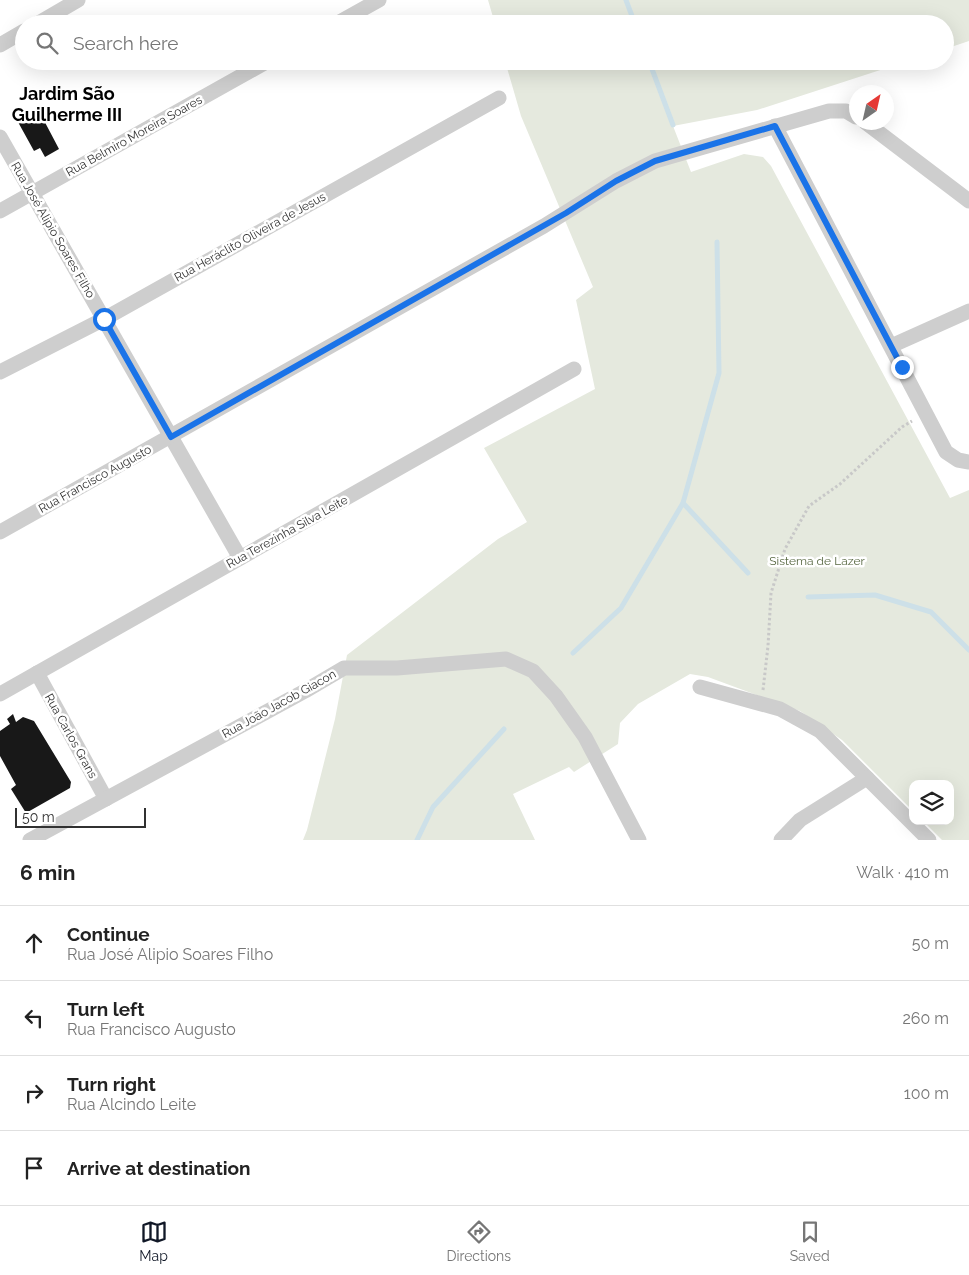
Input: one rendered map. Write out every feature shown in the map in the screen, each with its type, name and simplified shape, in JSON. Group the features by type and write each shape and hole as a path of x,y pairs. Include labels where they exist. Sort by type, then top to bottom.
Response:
{"street":[{"path":"52,15 78,0"},
{"path":"352,15 379,0"},
{"path":"0,45 15,36"},
{"name":"Rua Belmiro Moreira Soares","path":"0,211 252,70"},
{"name":"Rua Heráclito Oliveira de Jesus","path":"0,372 104,319 499,98"},
{"name":"Rua Francisco Augusto","path":"0,532 558,217 616,181 655,161 829,111 846,111 849,113"},
{"path":"775,126 946,452 958,460 969,462"},
{"path":"875,130 969,201"},
{"name":"Rua José Alipio Soares Filho","path":"0,137 240,558"},
{"path":"892,346 969,311"},
{"name":"Rua Terezinha Silva Leite","path":"0,694 574,370"},
{"name":"Rua João Jacob Giacon","path":"30,840 344,668 397,668 506,660 533,671 556,696 585,737 638,840"},
{"name":"Rua Carlos Grans","path":"37,673 106,799"},
{"path":"700,687 761,703 780,710 820,731 929,840"},
{"path":"781,840 800,820 867,778"}],"path":[{"path":"761,703 768,646 771,593 786,549 809,506 840,484 902,427 925,412"}],"green space":[{"path":"488,0 969,0 969,41 954,46 954,15 492,15"},
{"name":"Sistema de Lazer","path":"508,70 880,70 757,110 673,126 691,172 744,154 763,157 771,166 950,498 969,490 969,840 942,840 927,825 954,825 954,780 909,780 909,807 842,740 800,711 708,677 690,674 638,704 620,723 618,744 574,772 569,767 513,794 535,840 303,840 335,719 347,655 498,539 527,522 484,448 595,389 576,300 593,287 521,116"}],"building":[{"path":"39,111 59,149 45,157 40,148 34,151 18,122"},
{"path":"13,714 16,722 23,717 34,721 71,782 70,788 26,813 11,789 16,785 0,756 0,731 10,724 7,719"}],"waterway":[{"path":"626,0 632,15"},
{"path":"652,70 673,125"},
{"path":"573,653 621,608 683,503 719,373 717,242"},
{"path":"683,503 748,573"},
{"path":"808,597 875,595 931,612 969,650"},
{"path":"417,840 433,807 504,729"}],"district":[{"name":"Jardim São Guilherme III","path":"67,104"}],"route":[{"path":"104,319 171,437 566,213 616,181 655,161 775,126 902,367"}]}
